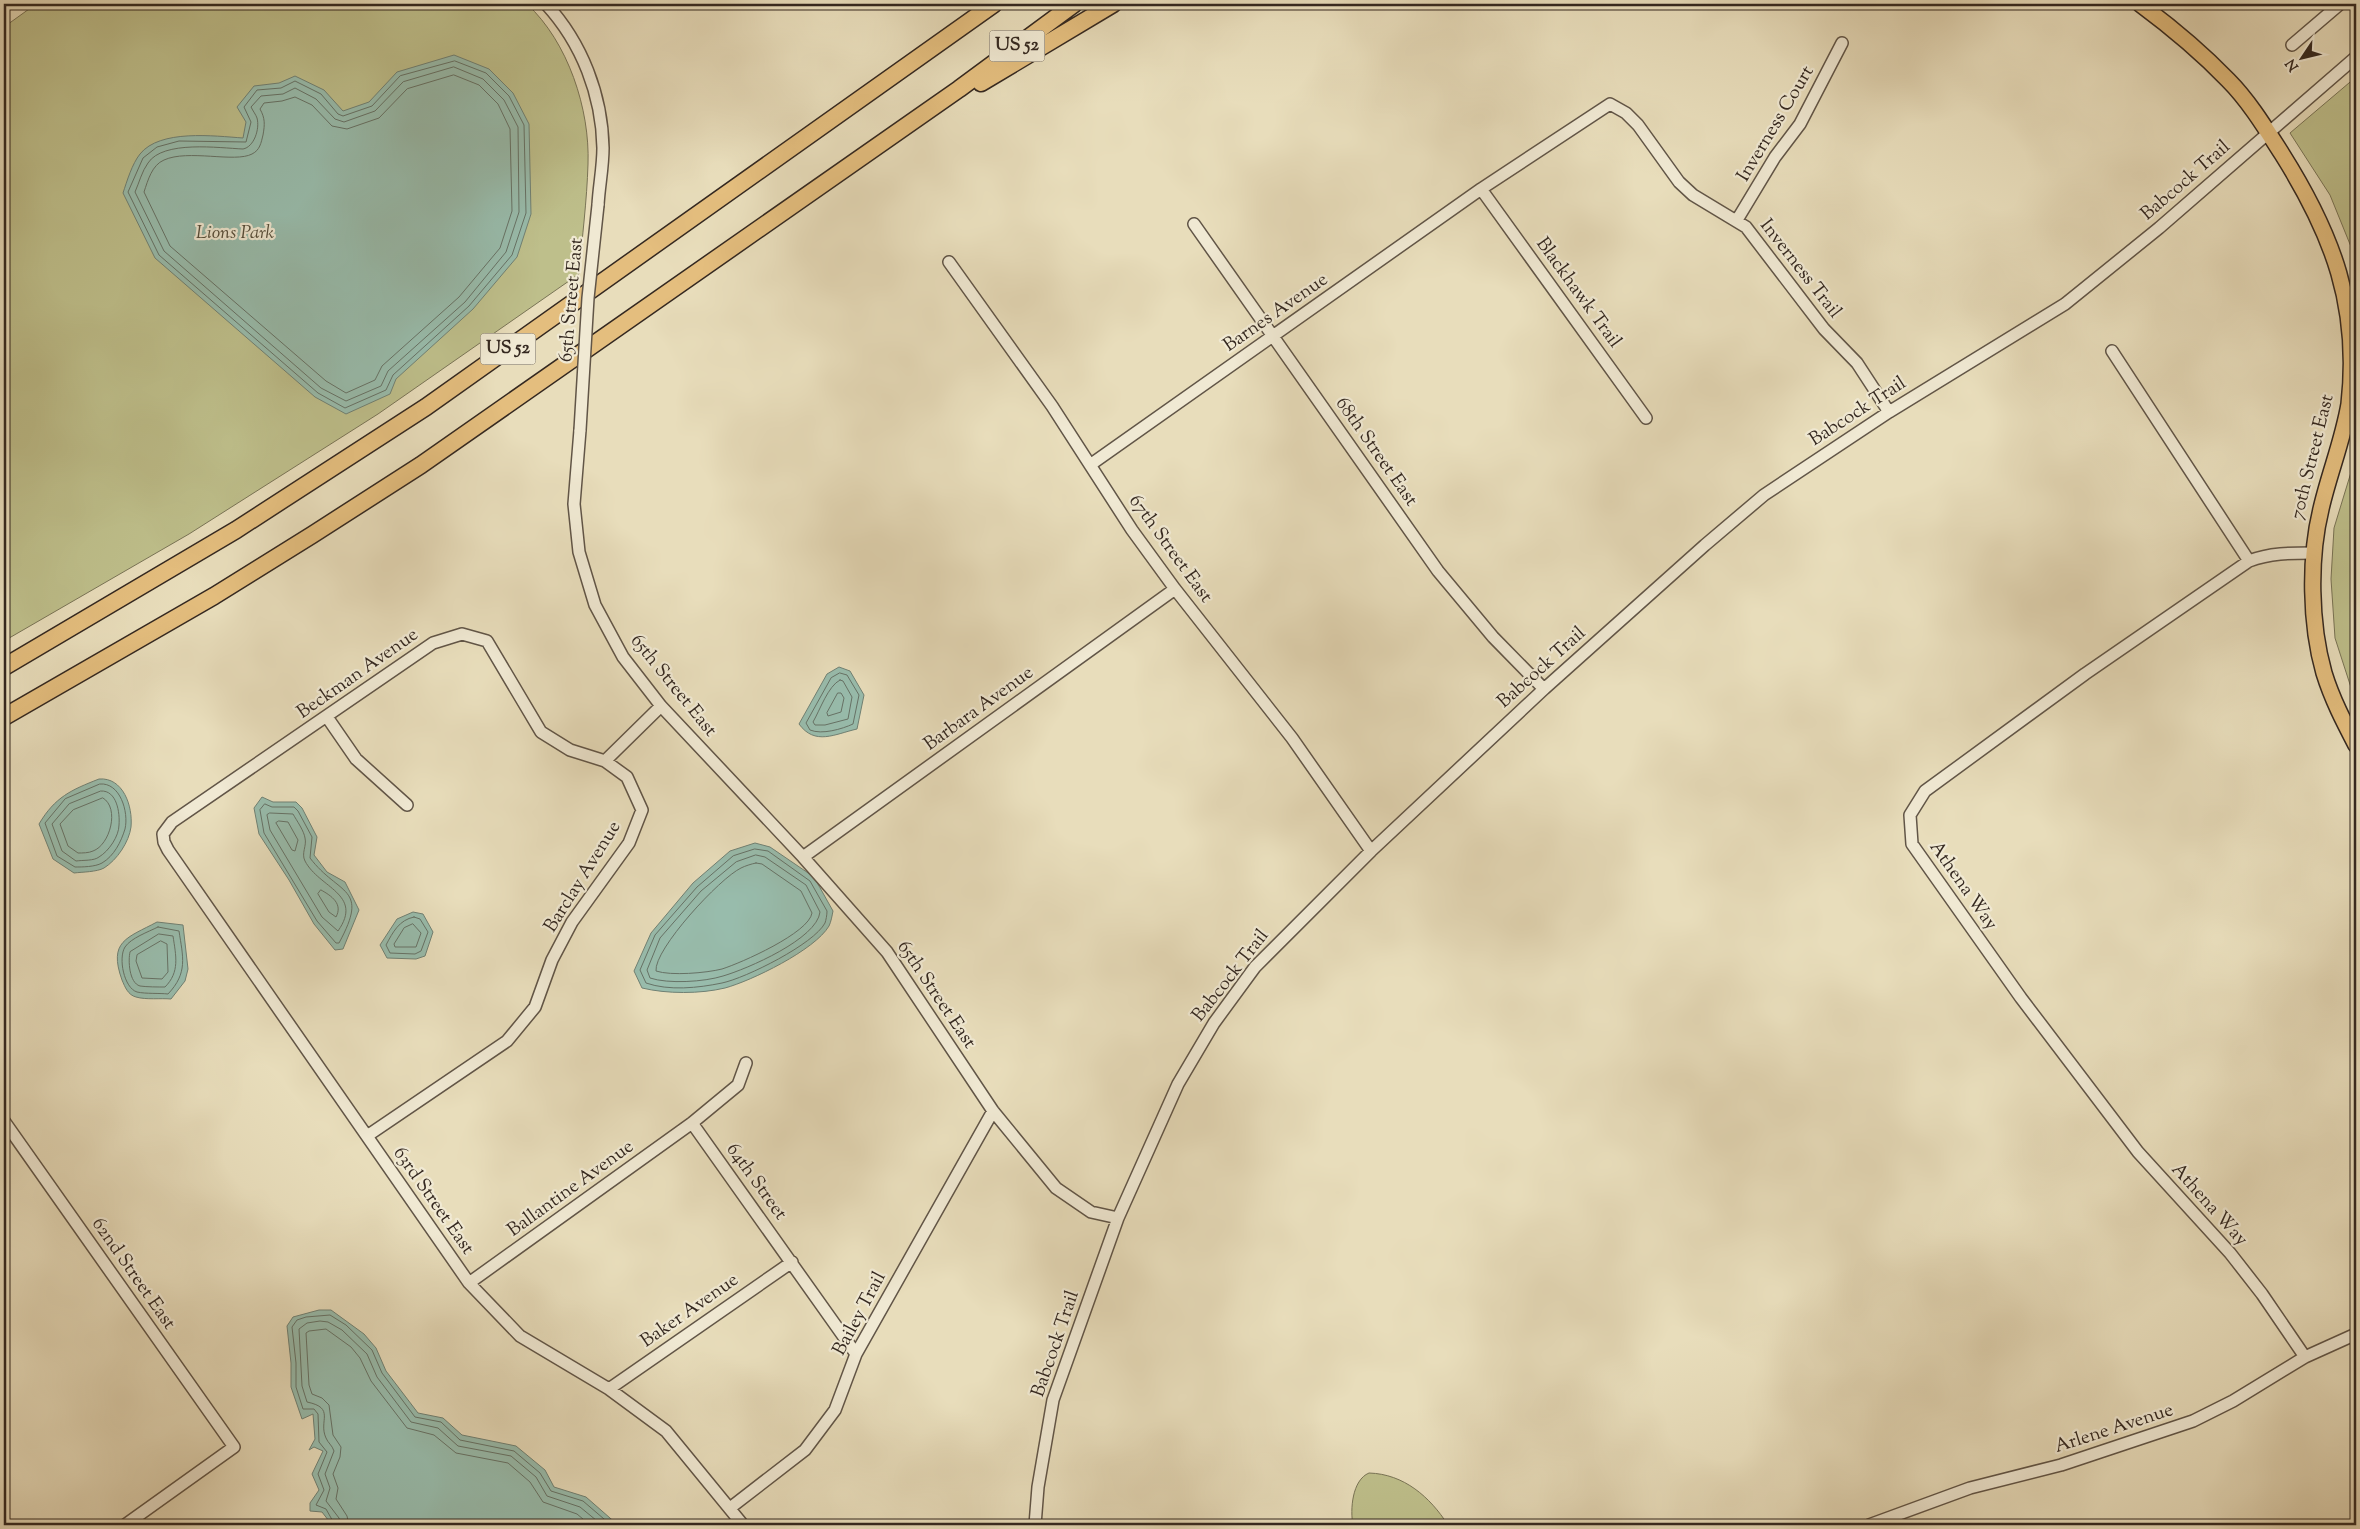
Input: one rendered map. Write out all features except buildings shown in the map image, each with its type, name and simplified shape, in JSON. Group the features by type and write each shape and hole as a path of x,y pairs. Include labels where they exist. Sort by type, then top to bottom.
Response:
{"highway":[{"path":"966,24 988,4"},
{"name":"US 52","path":"4,667 236,530 426,407 994,4"},
{"name":"US 52","path":"4,717 214,596 412,470 529,391 959,89 1074,4"},
{"path":"959,89 986,82 1113,4"}],"main road":[{"name":"70th Street East","path":"2140,4 2180,34 2230,82 2267,132 2308,196 2329,240 2342,277 2351,333 2351,384 2341,440 2321,509 2313,553 2316,626 2324,672 2338,710 2356,745"}],"street":[{"name":"65th Street East","path":"546,4 576,44 589,72 600,114 603,148 588,298 574,504 579,552 595,605 623,657 661,706 803,857 887,952 993,1111 1056,1188 1091,1212 1118,1218"},
{"path":"2292,45 2340,4"},
{"name":"Inverness Court","path":"1737,220 1758,189 1775,157 1800,124 1842,43"},
{"name":"Babcock Trail","path":"1035,1525 1038,1487 1054,1400 1118,1218 1178,1084 1214,1023 1255,967 1371,850 1704,544 1764,495 1889,412 2065,304 2159,228 2356,56"},
{"name":"Inverness Trail","path":"1481,189 1602,107 1610,104 1626,113 1638,124 1679,182 1693,195 1737,220 1758,240 1789,285 1824,328 1857,363 1889,412"},
{"name":"Barnes Avenue","path":"1090,465 1274,337 1481,189"},
{"name":"Blackhawk Trail","path":"1481,189 1646,418"},
{"name":"68th Street East","path":"1194,224 1438,571 1493,637 1544,689"},
{"name":"67th Street East","path":"949,262 1052,406 1175,589 1292,738 1371,850"},
{"path":"2112,350 2248,561"},
{"name":"Athena Way","path":"2305,1357 2262,1294 2230,1253 2138,1152 2021,998 1912,844 1910,815 1925,791 2085,674 2248,561 2262,556 2283,553 2313,553"},
{"name":"Barbara Avenue","path":"803,857 1175,589"},
{"name":"Beckman Avenue","path":"164,834 172,822 328,717 433,643 462,634 487,641 541,732 570,750 605,762"},
{"path":"605,762 661,706"},
{"path":"328,717 356,759 406,805"},
{"name":"Barclay Avenue","path":"367,1136 506,1041 535,1008 552,960 572,922 629,843 642,810 626,777 605,762"},
{"name":"63rd Street East","path":"164,834 164,842 168,850 469,1283 520,1336 609,1389 666,1431 743,1525"},
{"name":"Ballantine Avenue","path":"469,1283 692,1123 738,1085 746,1063"},
{"name":"Bailey Trail","path":"730,1508 805,1450 835,1410 856,1354 993,1111"},
{"name":"62nd Street East","path":"4,1120 234,1447 125,1525"},
{"name":"64th Street","path":"692,1123 856,1354"},
{"name":"Baker Avenue","path":"609,1389 792,1262"},
{"name":"Arlene Avenue","path":"1869,1525 1970,1488 2061,1465 2193,1421 2233,1401 2305,1357 2356,1334"}],"green space":[{"name":"Lions Park","path":"36,4 527,4 554,37 574,78 585,121 588,143 586,205 579,274 378,414 189,534 4,641 4,27"},
{"path":"2356,77 2356,259 2330,195 2290,133"},
{"path":"2356,456 2356,703 2335,638 2331,579 2334,528"},
{"path":"1369,1473 1382,1474 1394,1478 1415,1489 1433,1505 1448,1525 1353,1525 1352,1504 1356,1489 1363,1477"}],"water":[{"path":"454,55 489,69 513,93 529,124 531,214 517,257 473,309 396,379 390,394 346,414 315,397 155,258 123,193 137,158 149,146 174,137 217,136 243,138 246,122 237,107 254,86 279,83 295,76 324,90 343,111 369,102 397,72"},
{"path":"839,667 850,671 864,695 857,729 826,737 812,735 799,724 827,674"},
{"path":"99,779 114,783 125,794 130,810 130,833 122,850 109,865 97,870 74,873 53,859 39,824 51,807 64,796"},
{"path":"262,797 273,802 296,802 302,808 317,837 314,855 327,872 345,882 359,910 343,949 335,950 314,924 289,880 259,834 254,808"},
{"path":"755,843 770,847 814,877 833,911 829,926 822,935 797,954 766,972 725,988 694,992 673,992 642,988 634,971 651,933 693,883 730,851"},
{"path":"413,912 423,914 433,932 425,956 416,959 387,958 380,945 397,919"},
{"path":"157,922 183,925 188,969 185,981 171,999 133,996 126,988 118,967 117,957 123,942 137,932"},
{"path":"319,1310 331,1310 364,1334 376,1348 386,1371 418,1413 443,1418 462,1435 516,1446 545,1470 554,1487 586,1497 618,1525 332,1525 322,1512 310,1511 310,1503 319,1490 312,1474 323,1451 314,1447 309,1450 315,1439 313,1414 302,1419 291,1387 291,1363 287,1326 293,1317"}]}
